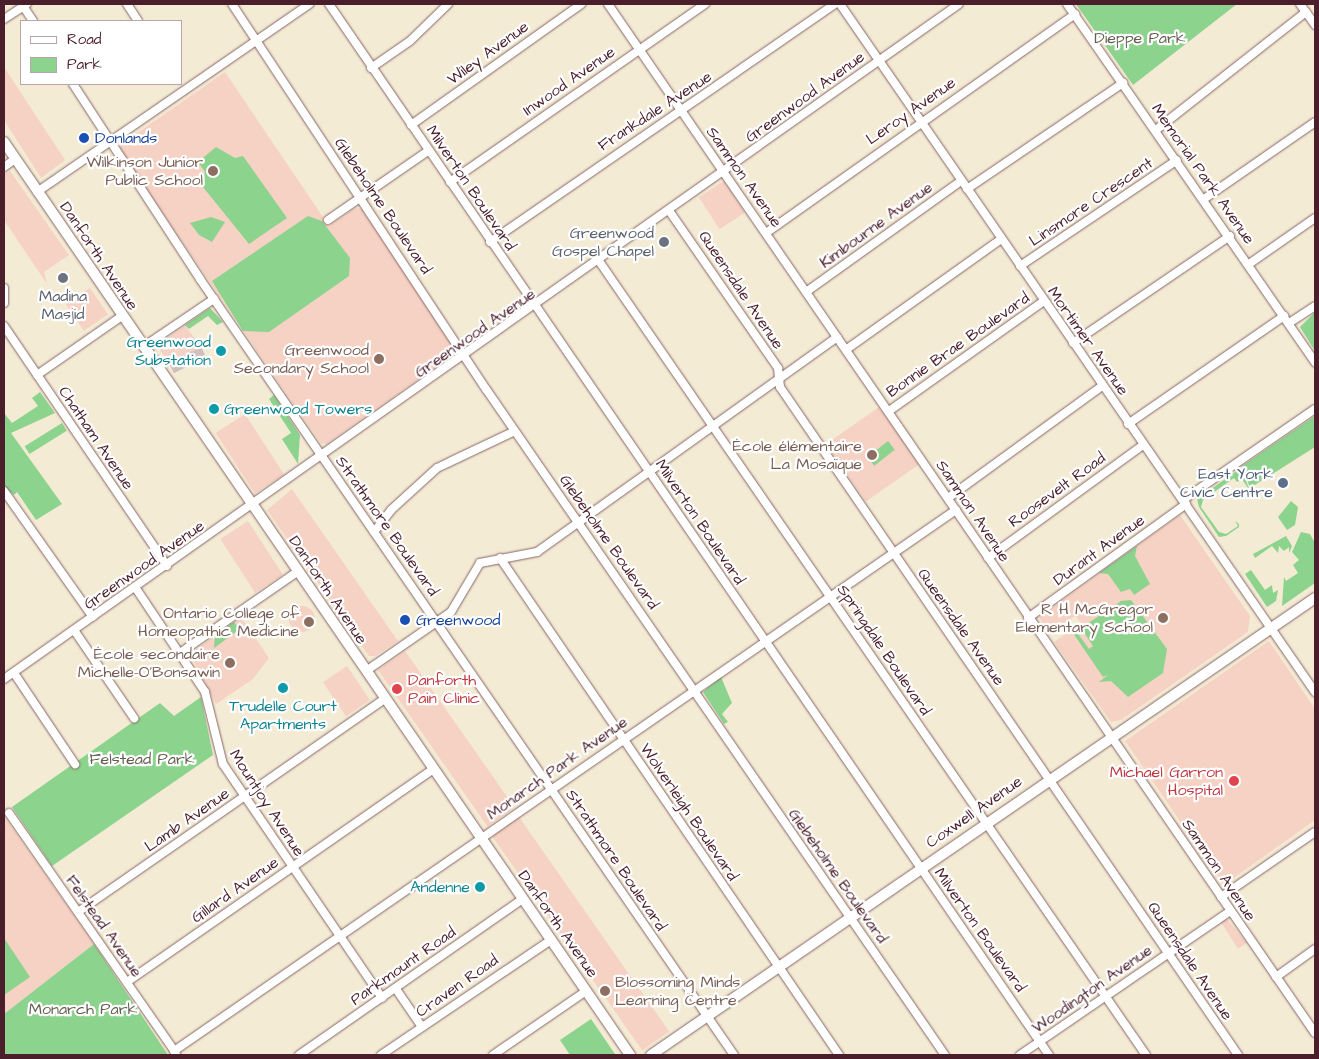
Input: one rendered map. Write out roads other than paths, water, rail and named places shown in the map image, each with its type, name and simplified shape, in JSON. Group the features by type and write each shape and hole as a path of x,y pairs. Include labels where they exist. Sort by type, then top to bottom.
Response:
{"main road":[{"name":"Danforth Avenue","path":"4,142 384,699 630,1055"},
{"name":"Coxwell Avenue","path":"651,1055 986,822 1315,598"}],"street":[{"path":"127,4 137,20"},
{"name":"Glebeholme Boulevard","path":"232,4 465,356 945,1055"},
{"path":"37,192 109,142 180,87 256,41 310,4"},
{"name":"Milverton Boulevard","path":"329,4 490,242 1049,1055"},
{"path":"371,68 410,41 448,4"},
{"name":"Wiley Avenue","path":"411,125 581,4"},
{"name":"Sammon Avenue","path":"608,4 847,349 1028,618 1315,1033"},
{"name":"Inwood Avenue","path":"450,182 705,4"},
{"name":"Frankdale Avenue","path":"490,242 835,4"},
{"name":"Mortimer Avenue","path":"840,4 1128,424 1315,692"},
{"name":"Greenwood Avenue","path":"4,679 670,212 959,4"},
{"name":"Memorial Park Avenue","path":"1067,4 1230,236 1315,362"},
{"path":"1300,4 1315,25"},
{"path":"4,18 25,5 32,20"},
{"path":"1156,130 1306,12"},
{"name":"Leroy Avenue","path":"766,233 920,121 1075,14"},
{"path":"967,190 1123,83"},
{"name":"Strathmore Boulevard","path":"74,85 109,142 214,299 734,1055"},
{"path":"1204,199 1315,122"},
{"path":"328,220 428,151"},
{"path":"4,167 15,159"},
{"name":"Linsmore Crescent","path":"1020,266 1177,160"},
{"name":"Kimbourne Avenue","path":"806,292 961,181"},
{"name":"Queensdale Avenue","path":"670,212 778,368 779,386 1238,1055"},
{"path":"1249,264 1315,218"},
{"path":"1073,343 1230,236"},
{"path":"847,349 1001,239"},
{"name":"Springdale Boulevard","path":"600,261 1146,1055"},
{"path":"4,288 4,303"},
{"path":"143,347 214,299"},
{"name":"Bonnie Brae Boulevard","path":"889,411 1044,301"},
{"path":"1289,324 1315,306"},
{"path":"37,375 122,316"},
{"path":"1128,424 1284,316"},
{"name":"Chatham Avenue","path":"4,326 167,566"},
{"path":"366,671 455,608 474,568 500,558 528,557 778,377 837,337"},
{"path":"948,498 1102,386"},
{"name":"Durant Avenue","path":"1028,618 1184,502 1315,409"},
{"path":"374,532 437,468 516,431"},
{"name":"Roosevelt Road","path":"988,558 1143,445"},
{"path":"4,491 93,617"},
{"name":"Monarch Park Avenue","path":"176,1053 550,788 829,595 956,510"},
{"name":"Wolverleigh Boulevard","path":"500,558 839,1055"},
{"path":"180,653 297,572"},
{"name":"Mountjoy Avenue","path":"135,587 205,692 221,760 382,998"},
{"path":"74,630 134,718"},
{"path":"14,672 75,764"},
{"name":"Lamb Avenue","path":"78,912 384,699"},
{"name":"Gillard Avenue","path":"127,982 433,769"},
{"name":"Felstead Avenue","path":"5,808 176,1053"},
{"path":"1221,897 1315,832"},
{"name":"Parkmount Road","path":"300,1055 523,899"},
{"name":"Woodington Avenue","path":"1020,1055 1230,911"},
{"name":"Craven Road","path":"381,1055 550,940"},
{"path":"1276,977 1315,949"},
{"path":"396,989 422,1027"},
{"path":"493,1055 586,991"}],"place":[{"name":"Donlands","path":"84,138"},
{"name":"Wilkinson Junior Public School","path":"213,171"},
{"name":"Greenwood Gospel Chapel","path":"664,242"},
{"name":"Madina Masjid","path":"63,278"},
{"name":"Greenwood Substation","path":"221,351"},
{"name":"Greenwood Secondary School","path":"379,359"},
{"name":"Greenwood Towers","path":"214,409"},
{"name":"École élémentaire La Mosaïque","path":"872,455"},
{"name":"East York Civic Centre","path":"1283,483"},
{"name":"R H McGregor Elementary School","path":"1163,618"},
{"name":"Greenwood","path":"405,620"},
{"name":"Ontario College of Homeopathic Medicine","path":"309,622"},
{"name":"École secondaire Michelle-O'Bonsawin","path":"230,663"},
{"name":"Trudelle Court Apartments","path":"283,688"},
{"name":"Danforth Pain Clinic","path":"397,689"},
{"name":"Michael Garron Hospital","path":"1234,781"},
{"name":"Andenne","path":"480,887"},
{"name":"Blossoming Minds Learning Centre","path":"605,991"}],"park label":[{"name":"Dieppe Park","path":"1140,38"},
{"name":"Felstead Park","path":"142,759"},
{"name":"Monarch Park","path":"83,1009"}]}
